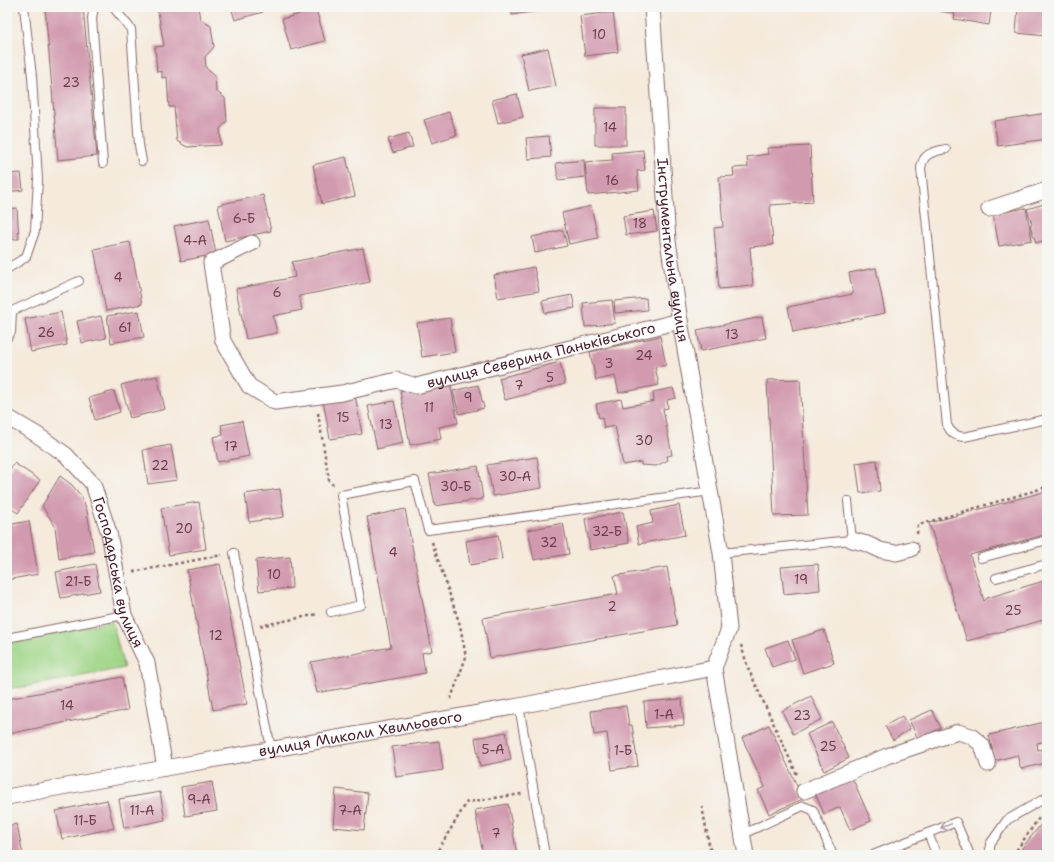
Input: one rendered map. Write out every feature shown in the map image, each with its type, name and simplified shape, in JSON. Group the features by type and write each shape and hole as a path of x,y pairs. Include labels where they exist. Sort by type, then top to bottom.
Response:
{"street":[{"name":"Інструментальна вулиця","path":"652,7 668,241 680,321 721,553 729,629 714,668"},
{"path":"989,209 1047,190"},
{"name":"вулиця Северина Паньківського","path":"252,243 211,263 223,341 249,386 275,402 342,393 397,380 416,386 680,321"},
{"name":"Господарська вулиця","path":"7,418 36,434 66,456 93,484 109,533 124,615 147,663 165,768"},
{"path":"852,540 867,544 880,550 896,552 911,549"},
{"path":"714,668 746,855"},
{"name":"вулиця Миколи Хвильового","path":"7,797 519,706 714,668"},
{"path":"804,792 887,756 958,732 971,736 982,745 988,764"}],"lane":[{"path":"7,269 26,257 35,231 38,180 32,76 24,7"},
{"path":"94,7 92,18 103,163"},
{"path":"113,7 131,29 142,161"},
{"path":"946,149 926,156 922,161 921,168 948,425 950,432 956,436 964,437 1047,419"},
{"path":"7,338 11,332 12,311 79,281"},
{"path":"331,612 361,605 341,495 416,481 428,530 711,491"},
{"path":"721,553 852,540 848,502"},
{"path":"981,558 1047,540"},
{"path":"234,553 271,749"},
{"path":"996,578 1047,564"},
{"path":"7,638 124,615"},
{"path":"519,706 545,855"},
{"path":"990,855 990,844 1007,820 1047,797"},
{"path":"743,834 804,806 813,810 833,855"},
{"path":"873,855 956,822 970,855"},
{"path":"928,833 935,851"}],"path":[{"path":"315,396 329,480 341,495"},
{"path":"911,549 916,540 918,525 1047,487"},
{"path":"428,530 460,625 466,657 444,719"},
{"path":"117,576 234,553"},
{"path":"248,628 331,612"},
{"path":"748,668 804,792"},
{"path":"435,855 467,802 534,792"},
{"path":"702,806 711,855"},
{"path":"1013,855 1043,813"}],"green space":[{"path":"112,621 124,668 24,687 7,688 7,642"}],"building":[{"path":"45,7 83,7 97,156 58,160"},
{"path":"160,7 198,7 200,19 211,26 214,47 205,57 206,68 215,76 216,91 225,98 227,121 220,129 221,145 187,147 177,141 174,107 169,107 167,77 162,78 162,71 157,72 155,47 164,46 158,12"},
{"path":"231,7 261,7 263,12 235,20"},
{"path":"511,7 545,7 545,10 512,15"},
{"path":"940,7 998,7 997,11 991,10 989,25 954,19 955,14 940,11"},
{"path":"1018,7 1047,7 1047,36 1016,33"},
{"path":"316,9 325,41 291,50 282,19"},
{"path":"613,12 618,52 585,56 580,16"},
{"path":"548,48 556,86 529,91 521,54"},
{"path":"517,94 523,117 498,123 492,100"},
{"path":"595,108 626,108 626,145 595,145"},
{"path":"449,112 457,135 432,143 424,120"},
{"path":"1047,113 1047,139 998,146 994,121"},
{"path":"409,133 413,147 393,153 388,139"},
{"path":"549,136 551,157 528,159 526,138"},
{"path":"810,146 813,202 770,205 773,245 750,247 753,286 719,289 714,228 723,227 719,177 734,176 733,168 748,167 747,157 768,154 767,148"},
{"path":"643,150 645,170 637,171 639,190 588,195 585,162 613,160 612,153"},
{"path":"346,157 355,196 322,204 313,165"},
{"path":"584,160 585,177 558,180 556,163"},
{"path":"21,173 23,190 7,192 7,174"},
{"path":"263,195 271,231 225,241 218,205"},
{"path":"1047,203 1047,239 1036,243 1027,209"},
{"path":"591,206 598,238 569,244 562,213"},
{"path":"17,208 19,239 7,239 7,209"},
{"path":"1026,208 1032,240 999,246 993,214"},
{"path":"654,211 657,231 626,235 623,216"},
{"path":"209,219 216,254 181,261 174,226"},
{"path":"563,230 567,246 535,253 532,237"},
{"path":"130,242 142,304 106,311 94,249"},
{"path":"363,248 370,282 299,296 302,310 273,316 277,333 246,339 236,289 295,277 292,262"},
{"path":"534,267 539,291 498,298 494,275"},
{"path":"876,268 885,313 793,332 788,307 853,294 849,273"},
{"path":"572,295 575,308 545,313 542,301"},
{"path":"646,298 647,310 615,313 614,301"},
{"path":"612,300 615,323 585,327 583,303"},
{"path":"139,311 144,337 111,343 107,316"},
{"path":"61,312 67,345 31,352 25,319"},
{"path":"101,316 106,338 82,343 77,321"},
{"path":"762,317 766,338 701,351 697,330"},
{"path":"450,318 455,352 422,357 417,323"},
{"path":"660,336 666,365 655,367 659,385 619,393 615,376 596,380 590,352"},
{"path":"560,362 565,384 505,400 499,378"},
{"path":"157,376 165,409 130,418 121,385"},
{"path":"800,379 808,515 774,516 767,380"},
{"path":"450,382 458,423 439,427 441,439 410,445 400,391"},
{"path":"478,385 484,408 459,414 453,391"},
{"path":"673,388 676,398 667,400 668,408 663,409 672,455 667,456 668,460 656,466 641,465 641,462 623,465 615,426 604,428 602,417 599,418 596,404 621,399 623,407 650,402 654,401 653,392"},
{"path":"114,391 120,412 95,420 89,398"},
{"path":"355,395 362,434 330,439 323,400"},
{"path":"394,401 403,443 377,449 368,406"},
{"path":"242,421 249,456 218,462 213,437 223,435 221,425"},
{"path":"171,445 177,480 148,484 143,450"},
{"path":"537,457 542,488 493,496 487,465"},
{"path":"877,460 880,491 860,493 856,463"},
{"path":"14,463 40,480 18,513 7,506 7,474"},
{"path":"478,466 483,499 435,506 429,474"},
{"path":"60,476 72,485 82,497 87,511 94,552 59,559 55,526 42,506"},
{"path":"280,489 284,517 249,522 245,494"},
{"path":"1047,491 1047,534 970,555 984,601 987,598 1047,580 1047,619 967,641 929,523"},
{"path":"199,502 206,549 169,555 161,508"},
{"path":"679,505 685,535 639,544 636,527 653,523 651,511"},
{"path":"405,509 432,651 422,653 425,673 317,693 311,662 391,647 367,517"},
{"path":"623,512 629,543 590,550 585,519"},
{"path":"29,521 38,574 7,580 7,525"},
{"path":"563,523 569,554 534,560 528,530"},
{"path":"498,535 502,559 470,565 466,541"},
{"path":"290,557 292,588 259,591 256,560"},
{"path":"95,564 100,591 61,598 56,572"},
{"path":"220,564 247,704 213,710 187,570"},
{"path":"818,564 820,590 784,594 781,567"},
{"path":"667,567 677,625 490,658 483,618 618,594 614,576"},
{"path":"824,630 834,663 803,673 792,640"},
{"path":"788,640 795,659 772,667 765,648"},
{"path":"122,677 128,710 7,734 7,699"},
{"path":"811,696 822,719 793,734 782,711"},
{"path":"682,699 684,725 646,728 644,702"},
{"path":"626,706 629,725 632,725 638,766 612,770 607,733 594,735 591,711"},
{"path":"932,710 941,728 918,739 909,720"},
{"path":"902,716 910,729 893,740 885,726"},
{"path":"832,722 849,758 824,771 807,734"},
{"path":"1045,722 1047,741 1037,743 1038,750 1043,749 1046,763 1021,769 1017,755 995,761 989,735"},
{"path":"769,725 803,799 769,814 758,790 765,787 742,738"},
{"path":"506,732 511,760 480,766 475,738"},
{"path":"439,741 443,770 396,777 392,747"},
{"path":"852,777 871,821 850,830 840,807 824,814 815,793"},
{"path":"212,782 217,811 185,816 181,787"},
{"path":"336,789 368,793 364,830 333,827"},
{"path":"160,792 165,820 124,828 119,799"},
{"path":"107,800 114,828 62,839 56,811"},
{"path":"508,804 517,855 483,855 475,810"},
{"path":"1047,817 1047,855 1017,855 1029,839"},
{"path":"17,824 23,855 7,855 7,826"}]}
